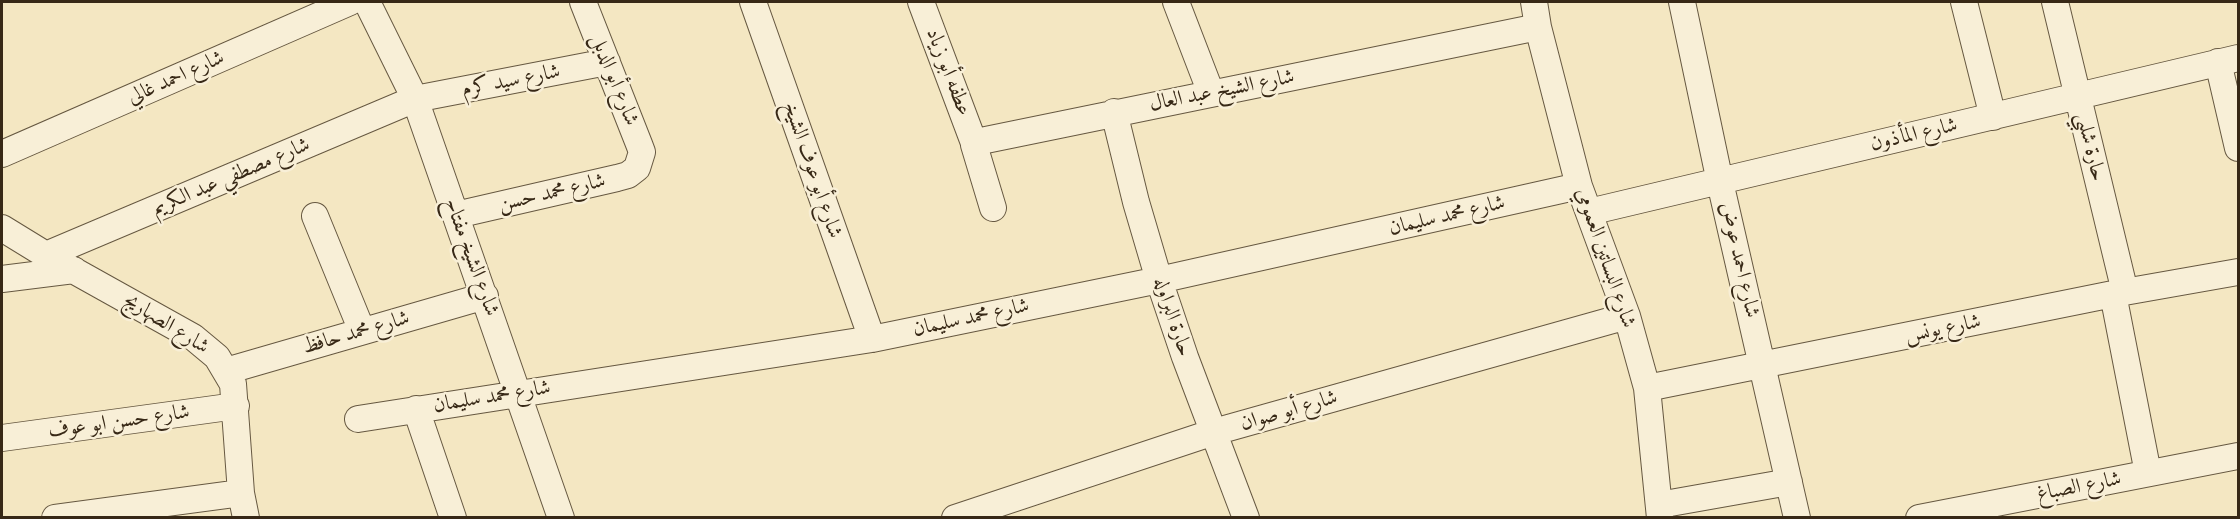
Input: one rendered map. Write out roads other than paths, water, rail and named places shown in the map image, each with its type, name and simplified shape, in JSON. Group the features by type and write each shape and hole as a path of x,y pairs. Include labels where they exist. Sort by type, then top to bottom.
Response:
{"street":[{"name":"شارع احمد غالي","path":"2,154 350,2"},
{"name":"شارع الشيخ مفتاح","path":"367,2 415,99 561,518"},
{"name":"شارع أبو الدبل","path":"583,2 642,152 641,160"},
{"name":"شارع أبو عوف الشيخ","path":"753,2 872,339"},
{"name":"عطفه أبو زياد","path":"921,2 974,143"},
{"path":"1176,2 1211,93"},
{"name":"شارع البساتين العمومي","path":"1534,2 1538,27 1579,186 1627,316 1647,388 1659,511"},
{"name":"شارع احمد عوض","path":"1682,2 1720,182 1764,365 1797,518"},
{"path":"1964,2 1993,117"},
{"name":"حارة شلبي","path":"2055,2 2078,96 2119,293 2148,473"},
{"name":"شارع الشيخ عبد العال","path":"974,143 1114,112 1538,27"},
{"path":"2228,60 2238,148"},
{"name":"شارع المأذون","path":"1589,212 2228,60"},
{"name":"شارع سيد كرم","path":"415,99 607,63"},
{"name":"شارع مصطفي عبد الكريم","path":"46,255 415,99"},
{"name":"حارة البراوله","path":"1114,112 1159,280 1185,357 1246,518"},
{"path":"974,143 993,208"},
{"name":"شارع محمد حسن","path":"456,215 628,175 637,168 641,160"},
{"name":"شارع محمد سليمان","path":"358,419 872,339 1159,280 1579,186"},
{"path":"315,216 362,331"},
{"name":"شارع الصهاريج","path":"2,228 193,337 217,357 233,384 241,493 246,518"},
{"path":"2,279 74,270"},
{"name":"شارع يونس","path":"1647,388 2119,293 2238,272"},
{"name":"شارع محمد حافظ","path":"226,371 485,296"},
{"name":"شارع أبو صوان","path":"955,518 1007,510 1214,432 1627,316"},
{"name":"شارع حسن ابو عوف","path":"2,438 236,406"},
{"path":"416,410 453,518"},
{"name":"شارع الصباغ","path":"1919,518 2238,456"},
{"path":"1659,511 1789,482"},
{"path":"55,518 241,493"}]}
